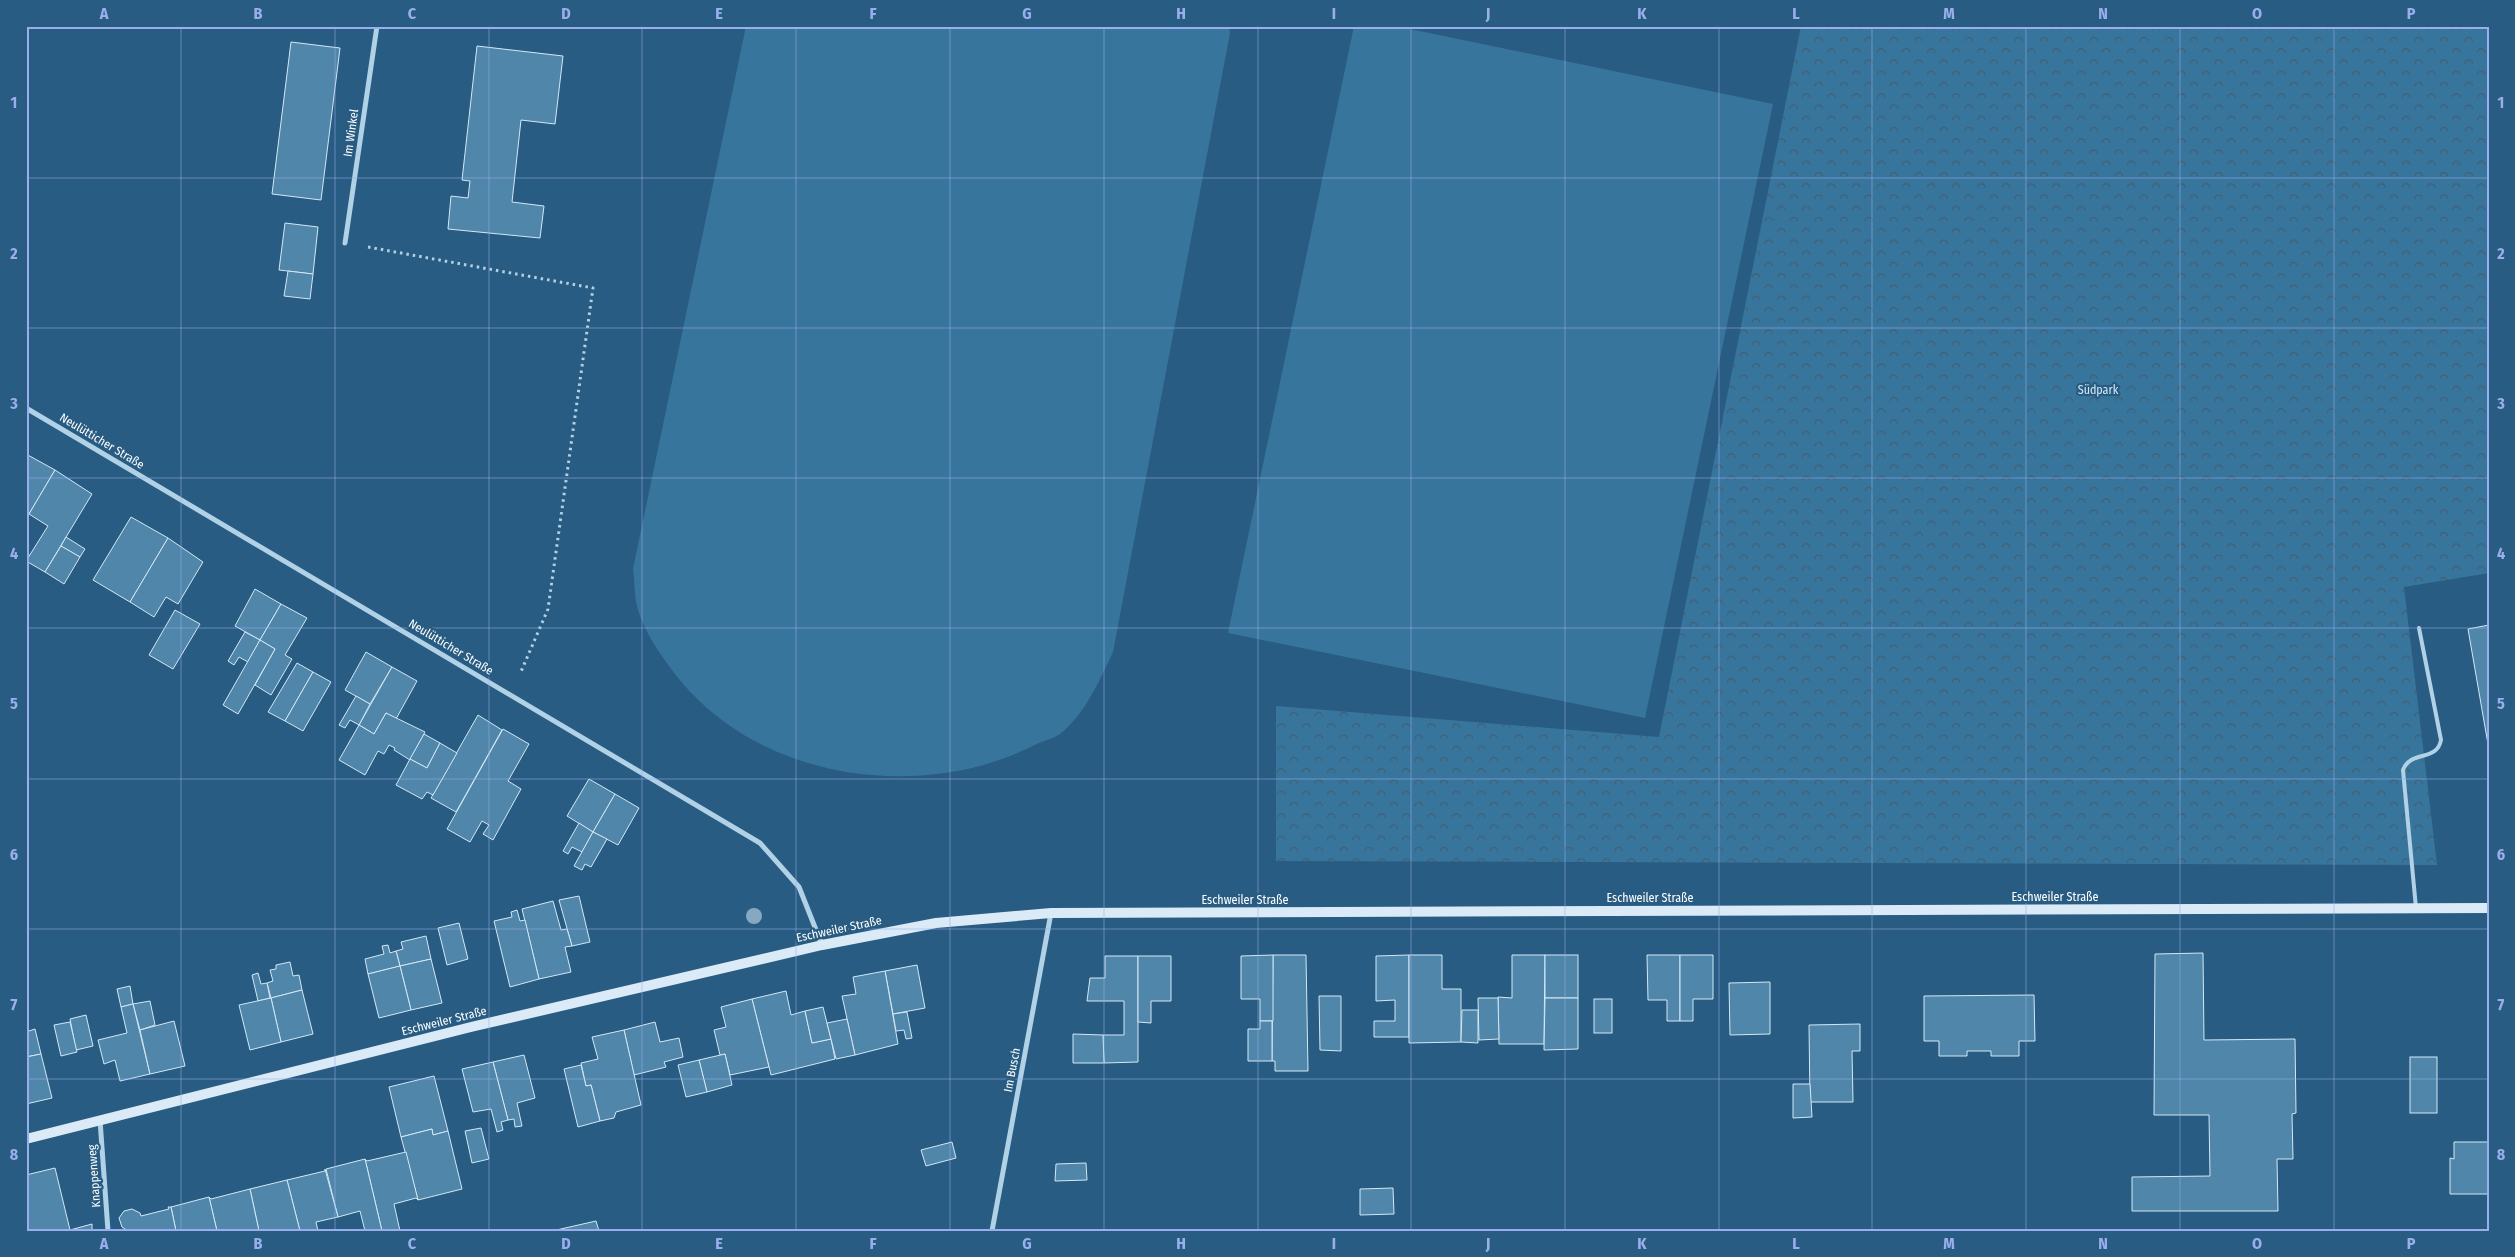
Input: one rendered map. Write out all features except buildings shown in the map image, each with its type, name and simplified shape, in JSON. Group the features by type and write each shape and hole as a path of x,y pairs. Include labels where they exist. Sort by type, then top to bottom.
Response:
{"street":[{"name":"Im Winkel","path":"345,243 377,26"},
{"name":"Neulütticher Straße","path":"26,408 512,694 760,843 798,887 822,945"},
{"name":"Eschweiler Straße","path":"26,1139 471,1027 822,945 936,922 1052,913 2489,908"},
{"name":"Im Busch","path":"992,1231 1052,913"},
{"name":"Knappenweg","path":"100,1120 108,1231"}],"lane":[{"path":"2416,908 2403,770 2411,758 2436,751 2440,747 2441,740 2419,628"}],"path":[{"path":"345,243 593,288 548,609 512,694"}],"green space":[{"path":"746,26 1229,26 1230,33 1113,652 1091,696 1069,726 1055,737 998,760 972,768 930,775 888,776 846,772 805,762 766,747 730,726 697,699 660,653 647,632 638,610 633,569"},
{"path":"1354,26 1395,26 1773,104 1645,718 1228,633"},
{"name":"Südpark","path":"1801,26 2489,26 2489,573 2404,587 2437,865 1276,861 1276,706 1659,737"}]}
